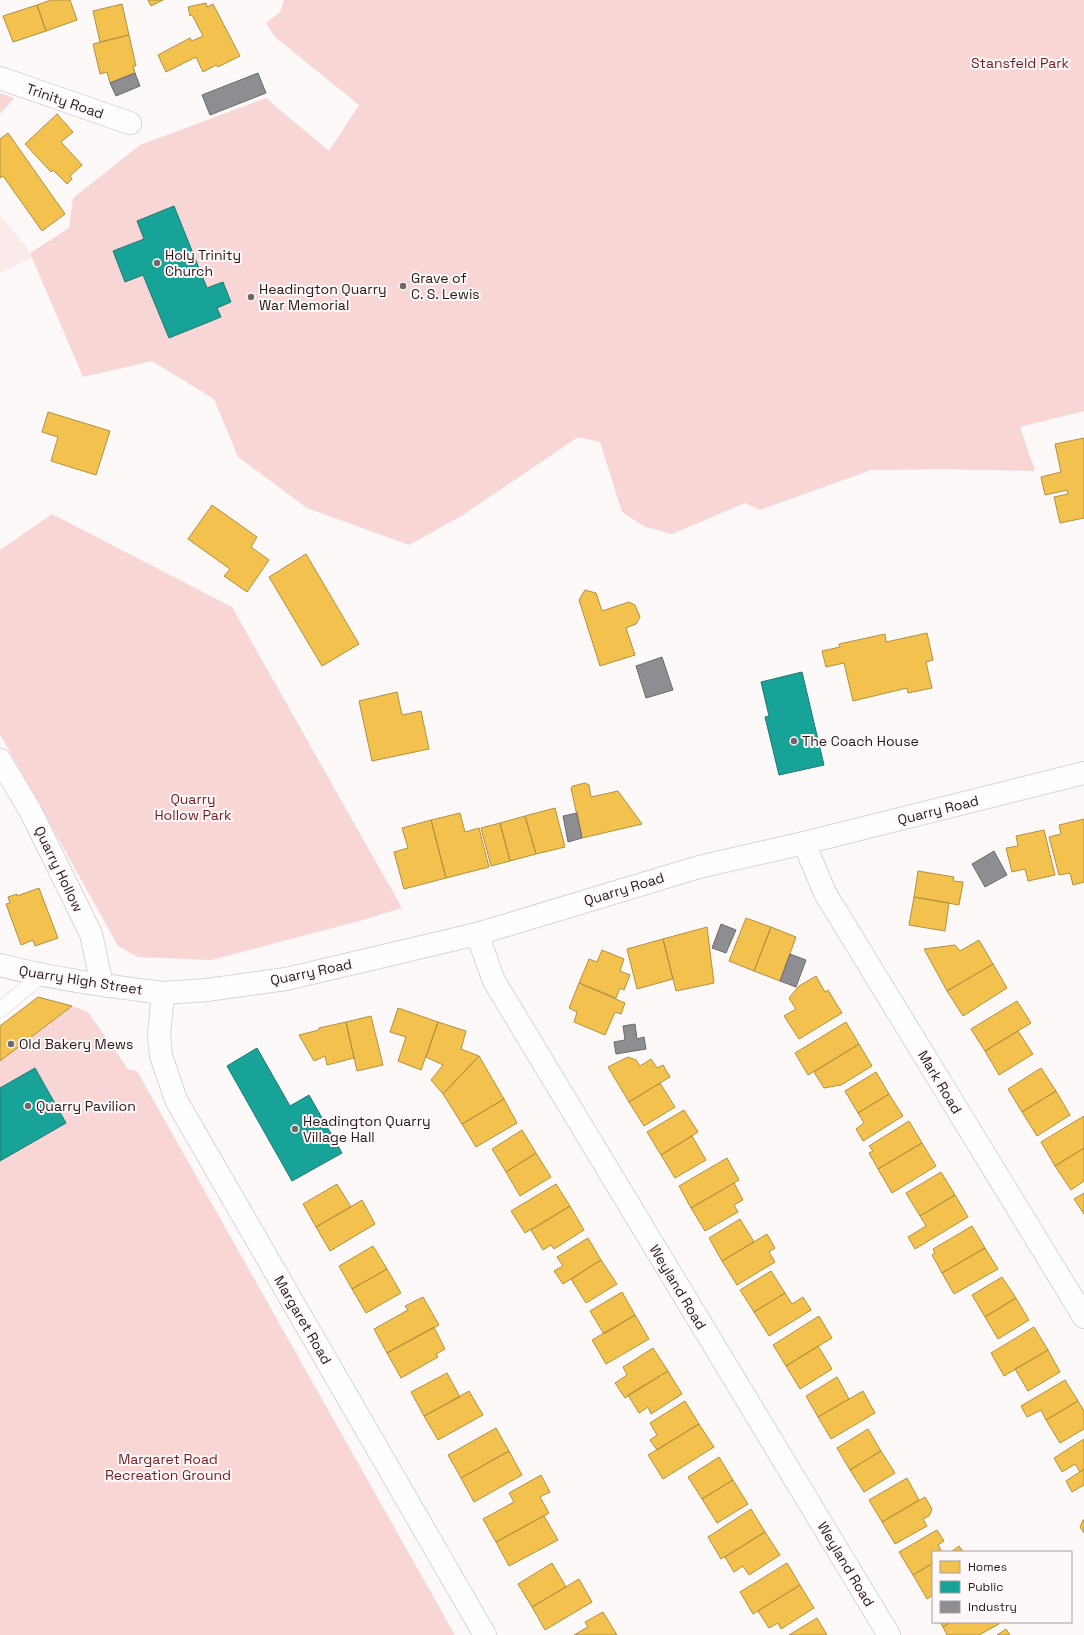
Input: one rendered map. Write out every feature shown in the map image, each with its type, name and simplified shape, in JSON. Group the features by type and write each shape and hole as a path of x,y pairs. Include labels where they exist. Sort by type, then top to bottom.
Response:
{"street":[{"name":"Trinity Road","path":"0,78 130,123"},
{"name":"Quarry Hollow","path":"0,760 30,810 91,934 102,985"},
{"name":"Quarry Road","path":"163,993 207,990 286,979 477,934 678,872 804,844 1084,773"},
{"name":"Mark Road","path":"804,844 825,893 1084,1317"},
{"name":"Weyland Road","path":"477,934 494,982 889,1635"},
{"name":"Quarry High Street","path":"0,965 21,971 102,985 163,993"},
{"name":"Margaret Road","path":"163,993 159,1035 161,1056 176,1100 485,1635"}],"lane":[{"path":"0,1010 42,974"}],"shaded area":[{"path":"0,216 25,245 32,258 0,273"}],"green space":[{"name":"Stansfeld Park","path":"284,0 1084,0 1084,411 1020,427 1035,471 944,469 871,470 760,510 745,503 672,534 645,527 622,512 600,442 578,437 463,515 409,545 307,508 238,457 214,399 152,361 83,377 30,253 69,228 73,198 140,145 266,98 329,151 359,105 275,37 266,23 280,12"},
{"path":"0,93 14,98 0,114"},
{"name":"Quarry Hollow Park","path":"52,514 232,607 402,908 359,921 211,960 138,957 118,946 0,734 0,550"},
{"name":"Margaret Road Recreation Ground","path":"72,1006 88,1012 128,1069 137,1071 455,1635 0,1635 0,1061"}],"building: Homes":[{"path":"51,0 70,0 77,20 46,31 37,5"},
{"path":"148,0 163,0 151,6"},
{"path":"206,3 207,7 213,4 240,56 218,67 216,65 203,72 196,57 166,72 158,55 190,38 192,41 203,36 192,15 190,16 188,7"},
{"path":"122,4 129,35 100,42 93,11"},
{"path":"37,5 46,31 13,42 3,16"},
{"path":"129,35 136,66 133,66 135,73 110,83 107,72 100,74 93,44"},
{"path":"57,114 73,132 61,142 82,165 70,176 72,179 67,184 53,170 51,172 25,144"},
{"path":"8,133 65,214 42,231 3,176 0,178 0,139"},
{"path":"48,412 110,431 96,475 51,461 58,437 42,432"},
{"path":"1084,438 1084,518 1060,523 1054,497 1068,494 1067,490 1045,495 1041,477 1061,472 1055,444"},
{"path":"212,505 257,537 251,547 269,560 247,592 224,576 230,569 188,539"},
{"path":"306,554 359,644 322,666 269,577"},
{"path":"585,590 596,593 602,611 629,602 635,605 640,617 636,624 626,628 635,655 600,666 579,600"},
{"path":"927,633 933,660 926,662 932,688 908,693 907,688 853,701 844,663 826,667 822,651 840,647 839,644 885,634 886,642"},
{"path":"397,692 402,715 421,711 429,749 372,761 359,701"},
{"path":"585,783 589,785 591,797 618,791 642,824 582,838 571,788 573,786"},
{"path":"555,808 565,847 536,854 525,816"},
{"path":"460,813 465,832 479,828 489,867 446,878 431,820"},
{"path":"525,816 536,854 510,861 500,823"},
{"path":"1084,819 1084,882 1073,885 1070,873 1059,875 1049,837 1061,834 1059,825"},
{"path":"431,820 446,878 404,889 394,852 408,848 402,828"},
{"path":"500,823 510,861 491,866 481,828"},
{"path":"1044,830 1055,875 1028,881 1025,869 1012,872 1006,848 1018,846 1016,836"},
{"path":"918,871 954,877 953,881 963,882 959,905 914,897"},
{"path":"39,888 58,938 35,946 33,940 21,945 6,904 10,903 8,897 17,894 17,896"},
{"path":"914,897 949,903 945,931 909,925"},
{"path":"746,918 771,927 754,971 729,961"},
{"path":"707,927 714,983 676,991 663,939"},
{"path":"771,927 796,937 780,981 754,971"},
{"path":"663,939 673,979 637,989 627,949"},
{"path":"979,940 993,964 947,991 924,949 955,945 960,951"},
{"path":"602,950 624,959 620,971 630,975 624,990 620,988 616,998 579,983 589,959 597,962"},
{"path":"993,964 1007,988 963,1016 947,991"},
{"path":"816,976 825,992 828,990 842,1013 799,1039 784,1016 796,1009 789,998 799,986"},
{"path":"579,983 625,1003 621,1014 615,1012 605,1035 574,1022 577,1012 569,1008"},
{"name":"Old Bakery Mews","path":"38,997 72,1006 0,1061 0,1026"},
{"path":"1017,1001 1031,1023 985,1051 971,1029"},
{"path":"398,1008 438,1022 421,1070 398,1061 406,1037 390,1032"},
{"path":"371,1016 383,1065 357,1071 346,1022"},
{"path":"346,1022 354,1058 327,1065 325,1056 314,1061 299,1035 319,1030 319,1028"},
{"path":"438,1022 466,1031 461,1049 479,1056 443,1094 431,1080 443,1065 426,1057"},
{"path":"846,1022 859,1044 808,1075 795,1053"},
{"path":"1018,1031 1033,1054 999,1075 985,1051"},
{"path":"859,1044 872,1066 841,1085 824,1088 814,1072"},
{"path":"479,1056 504,1099 462,1124 443,1094"},
{"path":"628,1057 636,1060 640,1066 651,1059 657,1068 663,1065 670,1077 629,1102 608,1067"},
{"path":"1041,1068 1056,1091 1022,1112 1008,1089"},
{"path":"876,1072 889,1094 858,1113 845,1091"},
{"path":"660,1083 675,1107 644,1126 629,1102"},
{"path":"1056,1091 1070,1115 1037,1136 1022,1112"},
{"path":"889,1094 903,1116 863,1141 856,1129 864,1123 858,1113"},
{"path":"504,1099 517,1123 476,1147 462,1124"},
{"path":"684,1110 698,1132 661,1155 647,1132"},
{"path":"1084,1116 1084,1148 1055,1166 1041,1142"},
{"path":"909,1121 922,1143 878,1169 869,1153 873,1151 869,1146"},
{"path":"522,1130 536,1153 506,1172 492,1149"},
{"path":"692,1136 706,1160 675,1178 661,1155"},
{"path":"922,1143 936,1166 892,1193 878,1169"},
{"path":"1084,1148 1084,1181 1071,1190 1055,1166"},
{"path":"536,1153 551,1177 520,1196 506,1172"},
{"path":"727,1158 739,1180 691,1208 679,1186"},
{"path":"941,1172 955,1195 920,1216 906,1193"},
{"path":"734,1183 743,1200 734,1205 738,1212 705,1231 691,1208"},
{"path":"337,1184 351,1207 316,1227 303,1204"},
{"path":"556,1184 570,1206 525,1233 511,1211"},
{"path":"1084,1193 1084,1214 1074,1199"},
{"path":"955,1195 968,1217 915,1249 908,1237 926,1226 920,1216"},
{"path":"362,1200 375,1224 330,1251 316,1227"},
{"path":"570,1206 584,1230 554,1249 551,1245 543,1250 531,1230"},
{"path":"740,1219 754,1242 722,1261 709,1238"},
{"path":"972,1226 985,1248 942,1273 932,1255 935,1253 933,1249"},
{"path":"767,1234 775,1248 769,1252 775,1262 737,1285 722,1261"},
{"path":"588,1238 601,1260 563,1284 554,1271 563,1266 557,1257"},
{"path":"373,1246 387,1269 352,1289 339,1266"},
{"path":"985,1248 998,1269 954,1294 942,1273"},
{"path":"601,1260 617,1284 586,1303 571,1279"},
{"path":"387,1269 401,1293 366,1313 352,1289"},
{"path":"771,1271 785,1293 754,1312 740,1290"},
{"path":"1002,1277 1016,1298 985,1317 972,1295"},
{"path":"622,1292 635,1315 604,1334 590,1311"},
{"path":"785,1293 792,1304 803,1297 811,1310 769,1336 754,1312"},
{"path":"423,1297 439,1325 387,1353 374,1329 408,1310 405,1306"},
{"path":"1016,1298 1029,1320 998,1339 985,1317"},
{"path":"635,1315 649,1339 606,1364 592,1340"},
{"path":"819,1316 832,1338 786,1366 773,1345"},
{"path":"434,1327 445,1349 436,1354 438,1357 401,1378 387,1353"},
{"path":"1034,1327 1048,1350 1004,1376 991,1353"},
{"path":"818,1346 832,1369 800,1389 786,1366"},
{"path":"653,1348 668,1371 625,1398 615,1383 627,1375 623,1367"},
{"path":"1048,1350 1060,1372 1028,1391 1015,1369"},
{"path":"668,1371 682,1394 651,1414 648,1407 639,1413 628,1395"},
{"path":"447,1373 460,1397 424,1416 411,1392"},
{"path":"837,1377 849,1399 818,1417 806,1396"},
{"path":"1065,1380 1078,1401 1046,1420 1041,1410 1027,1417 1021,1406"},
{"path":"469,1391 483,1415 438,1440 424,1416"},
{"path":"863,1391 875,1413 831,1439 818,1417"},
{"path":"685,1401 699,1424 657,1450 650,1440 657,1435 650,1423"},
{"path":"1078,1401 1084,1411 1084,1429 1060,1443 1046,1420"},
{"path":"699,1424 714,1447 663,1479 648,1455"},
{"path":"496,1428 509,1451 461,1478 448,1455"},
{"path":"868,1429 881,1451 850,1470 837,1448"},
{"path":"1084,1439 1084,1469 1080,1472 1075,1464 1062,1472 1054,1458"},
{"path":"509,1451 522,1475 474,1502 461,1478"},
{"path":"881,1451 895,1473 864,1492 850,1470"},
{"path":"719,1457 733,1480 702,1499 688,1477"},
{"path":"1084,1469 1084,1485 1072,1492 1066,1481"},
{"path":"541,1475 550,1492 540,1497 549,1513 496,1542 483,1519 514,1502 509,1493"},
{"path":"907,1478 919,1500 882,1522 869,1500"},
{"path":"733,1480 748,1504 717,1523 702,1499"},
{"path":"925,1497 932,1509 929,1516 923,1519 927,1526 895,1544 882,1522"},
{"path":"751,1509 765,1532 721,1559 708,1537"},
{"path":"544,1516 558,1540 509,1566 496,1542"},
{"path":"1084,1520 1084,1533 1080,1527"},
{"path":"937,1530 944,1541 938,1545 941,1551 932,1551 932,1564 913,1575 899,1552"},
{"path":"765,1532 780,1555 749,1575 743,1566 734,1572 725,1557"},
{"path":"959,1546 962,1551 952,1551"},
{"path":"552,1563 566,1587 532,1607 518,1584"},
{"path":"787,1563 800,1585 753,1614 740,1592"},
{"path":"932,1564 932,1596 927,1599 913,1575"},
{"path":"579,1579 592,1602 545,1630 532,1607"},
{"path":"800,1585 814,1608 781,1629 778,1623 769,1628 758,1611"},
{"path":"603,1612 617,1635 574,1635 588,1627 585,1622"},
{"path":"817,1618 827,1635 789,1635"},
{"path":"941,1623 949,1623 943,1627"},
{"path":"949,1623 999,1624 979,1635 947,1635 943,1627"},
{"path":"1006,1629 1010,1635 997,1635"}],"building: Public":[{"name":"Holy Trinity Church","path":"174,206 207,288 223,282 231,302 217,308 221,317 169,338 143,275 125,282 113,251 144,239 137,221"},
{"name":"The Coach House","path":"802,672 824,765 779,775 765,717 769,716 761,682"},
{"name":"Headington Quarry Village Hall","path":"257,1048 290,1106 309,1095 342,1153 292,1181 227,1066"},
{"name":"Quarry Pavilion","path":"35,1068 66,1123 0,1161 0,1088"}],"building: Industry":[{"path":"135,73 140,86 116,96 110,83"},
{"path":"258,73 266,93 210,115 202,95"},
{"path":"662,657 673,690 646,698 636,666"},
{"path":"577,813 582,838 568,842 563,816"},
{"path":"994,851 1007,875 985,887 972,864"},
{"path":"721,924 736,930 726,953 712,948"},
{"path":"790,954 806,960 796,987 780,981"},
{"path":"635,1024 637,1039 644,1037 646,1049 616,1054 614,1042 625,1040 623,1026"}],"place":[{"name":"Holy Trinity Church","path":"157,263"},
{"name":"Grave of C. S. Lewis","path":"403,286"},
{"name":"Headington Quarry War Memorial","path":"251,297"},
{"name":"The Coach House","path":"794,741"},
{"name":"Old Bakery Mews","path":"11,1044"},
{"name":"Quarry Pavilion","path":"28,1106"},
{"name":"Headington Quarry Village Hall","path":"295,1129"}]}
